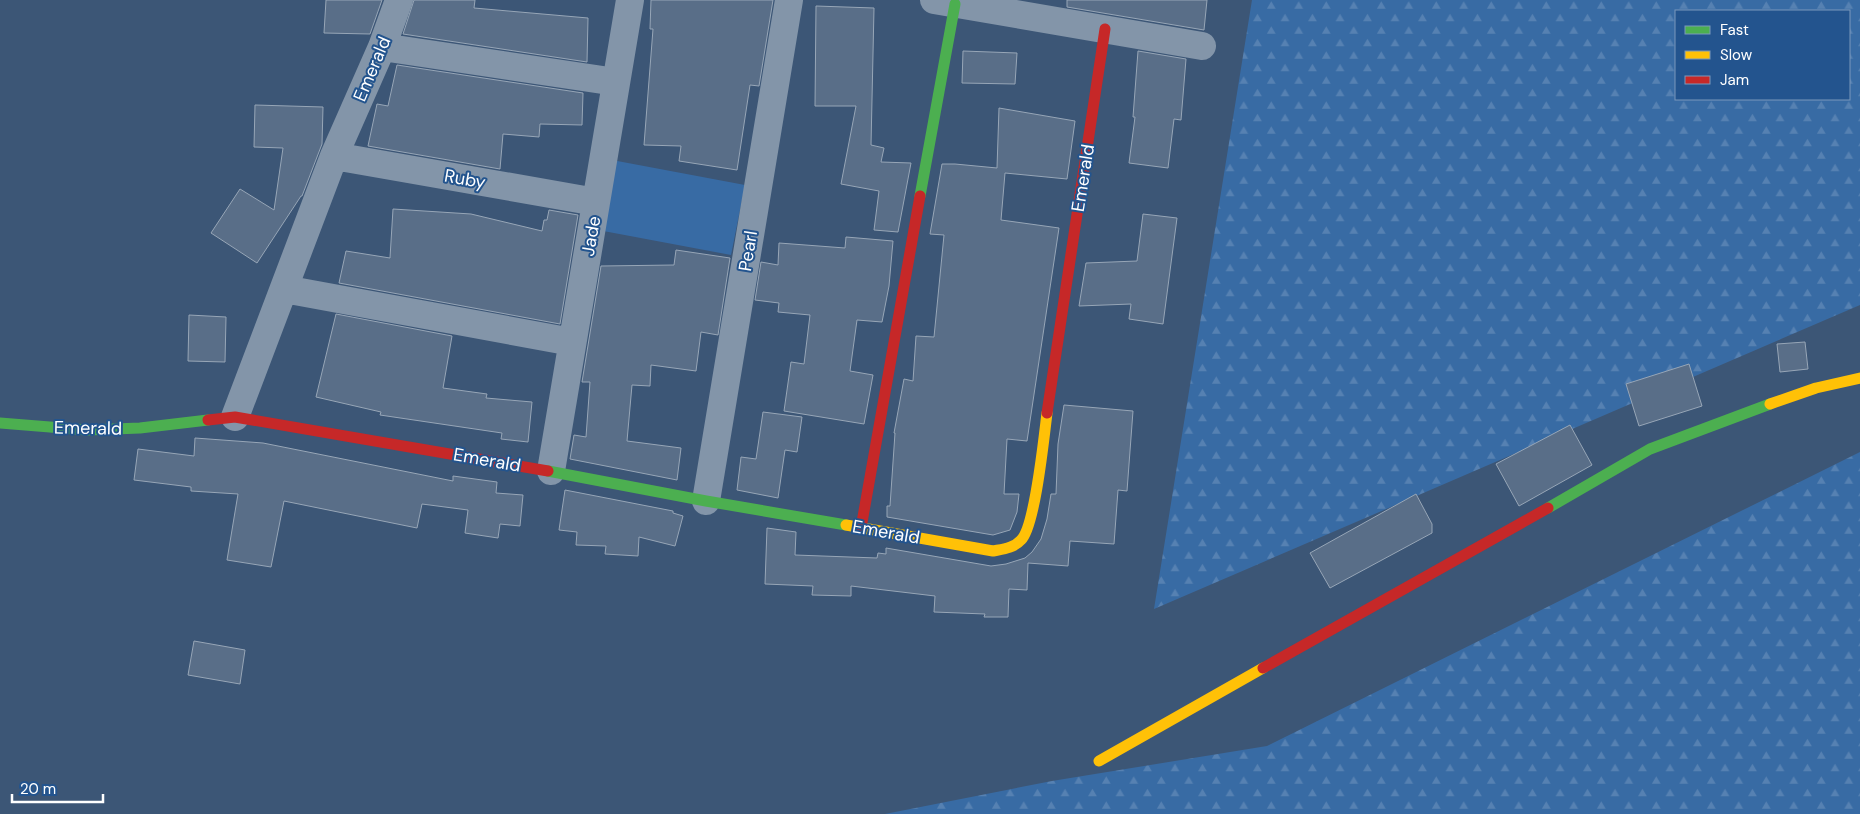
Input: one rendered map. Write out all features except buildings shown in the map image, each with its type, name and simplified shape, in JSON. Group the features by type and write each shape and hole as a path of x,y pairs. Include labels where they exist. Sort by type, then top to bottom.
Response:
{"street":[{"name":"Emerald","path":"235,417 334,156 382,47 399,0"},
{"name":"Jade","path":"551,471 630,0"},
{"name":"Pearl","path":"706,501 789,0"},
{"path":"861,528 944,2 1202,46"},
{"name":"Emerald","path":"0,422 87,430 140,428 235,417 551,471 706,501 993,551 1015,546 1022,542 1028,534 1032,516 1106,29"},
{"path":"382,47 616,82"},
{"name":"Ruby","path":"334,156 596,202"},
{"path":"284,289 572,342"},
{"path":"1099,761 1650,449 1816,388 1860,378"}],"green space":[{"path":"1252,0 1860,0 1860,305 1154,609"},
{"path":"612,160 745,185 731,255 598,230"},
{"path":"1860,452 1860,814 885,814 1052,781 1267,746"}],"traffic: fast":[{"path":"920,196 955,4"},
{"path":"1548,508 1650,449 1770,404"},
{"path":"0,423 87,430 140,428 208,420"},
{"path":"548,471 846,525"}],"traffic: slow":[{"path":"1770,404 1816,388 1860,378"},
{"path":"846,525 993,551 1015,545 1026,532 1031,518 1047,413"},
{"path":"1099,761 1263,668"}],"traffic: jam":[{"path":"1047,413 1105,29"},
{"path":"861,528 920,196"},
{"path":"208,420 235,417 548,471"},
{"path":"1263,668 1548,508"}]}
